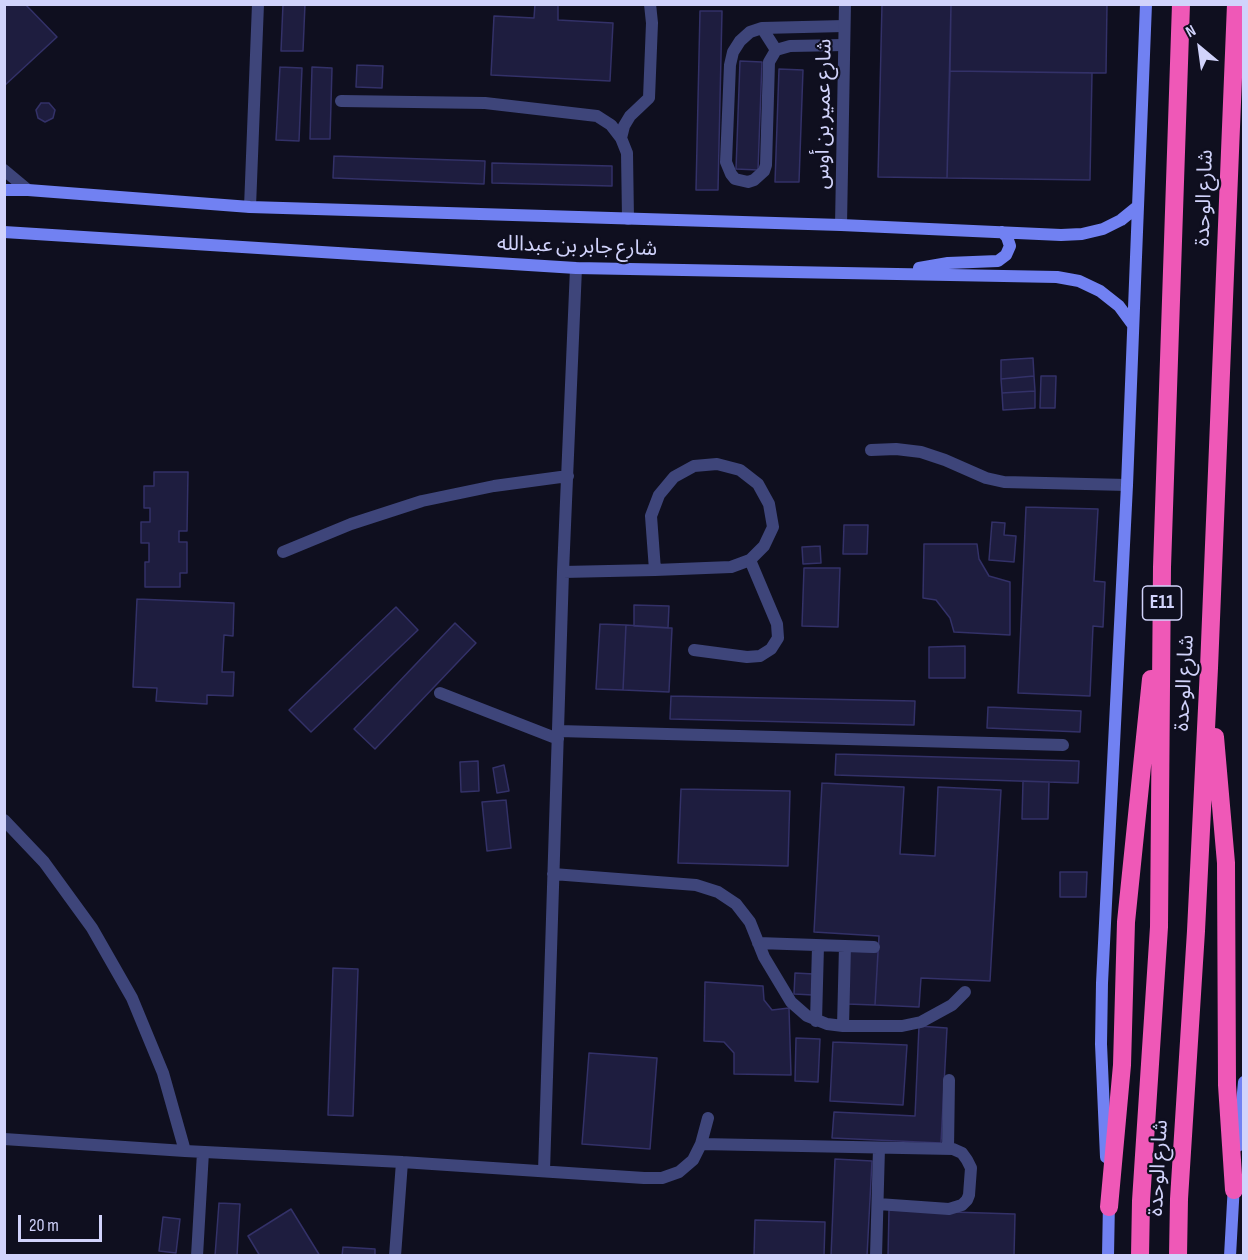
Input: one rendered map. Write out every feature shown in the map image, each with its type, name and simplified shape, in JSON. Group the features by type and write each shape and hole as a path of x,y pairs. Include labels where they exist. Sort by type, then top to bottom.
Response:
{"highway":[{"name":"شارع الوحدة","path":"1140,1256 1141,1201 1159,927 1162,567 1181,4"},
{"name":"شارع الوحدة","path":"1178,1256 1179,1199 1196,931 1209,668 1236,4"},
{"path":"1109,1207 1122,1065 1126,922 1162,567"},
{"path":"1209,668 1226,862 1227,1085 1234,1190"}],"street":[{"path":"250,207 258,4"},
{"path":"621,138 630,116 649,98 652,23 650,4"},
{"name":"شارع عمير بن أوس","path":"841,225 845,4"},
{"path":"1108,1256 1109,1207 1101,1012 1127,485 1146,4"},
{"path":"844,26 762,28 750,32 740,41 733,52 730,65 726,162 731,174 742,181 754,180 764,171 769,62 776,50 790,46 844,45"},
{"path":"762,28 776,50"},
{"path":"341,101 484,103 597,117 611,125 621,138 627,153 628,219"},
{"path":"4,170 28,190"},
{"name":"شارع جابر بن عبدالله","path":"4,190 250,207 841,225 1061,235 1082,234 1102,229 1121,220 1137,207"},
{"name":"شارع جابر بن عبدالله","path":"4,232 576,268 1033,276 1079,281 1100,291 1119,306 1133,325"},
{"path":"900,273 948,263 998,261 1006,255 1010,246 1007,237 1002,232"},
{"path":"544,1171 563,572 576,268"},
{"path":"871,450 896,449 921,452 986,478 1004,482 1127,485"},
{"path":"563,572 655,570 731,567 750,560 764,546 773,527 770,504 758,484 740,470 717,464 694,466 674,477 659,495 651,516 655,570"},
{"path":"283,552 351,524 422,501 494,486 568,476"},
{"path":"694,650 747,657 760,656 771,649 778,638 777,624 750,560"},
{"path":"440,693 558,735 1063,745"},
{"path":"4,820 44,862 92,928 132,998 163,1073 185,1151"},
{"path":"553,874 696,885 718,892 736,904 750,922 764,957 791,1002 816,1021 843,1026 902,1026 921,1022 952,1005 965,992"},
{"path":"758,943 874,947"},
{"path":"816,1021 818,946"},
{"path":"843,1026 845,946"},
{"path":"948,1149 949,1080"},
{"path":"1230,1256 1244,1082"},
{"path":"4,1139 662,1178 679,1172 693,1160 701,1144 708,1118"},
{"path":"701,1144 948,1149 962,1153 971,1168 968,1200 962,1205 949,1209 878,1204"},
{"path":"876,1256 879,1148"},
{"path":"197,1256 203,1152"},
{"path":"395,1256 402,1162"}],"building":[{"path":"4,4 25,4 57,37 4,86"},
{"path":"283,4 305,4 303,51 281,51"},
{"path":"535,4 558,4 558,20 613,23 610,81 491,75 494,16 534,18"},
{"path":"882,4 951,4 947,178 878,177"},
{"path":"951,4 1107,4 1106,73 950,71"},
{"path":"700,11 722,11 718,190 696,190"},
{"path":"740,61 762,62 758,170 736,169"},
{"path":"357,65 383,66 382,88 356,87"},
{"path":"280,67 302,68 299,141 276,140"},
{"path":"312,67 332,68 330,139 310,139"},
{"path":"779,69 803,70 799,182 775,182"},
{"path":"950,71 1092,73 1090,180 947,178"},
{"path":"41,103 49,103 55,110 53,118 45,122 38,118 36,110"},
{"path":"334,156 485,161 484,184 333,178"},
{"path":"492,163 612,166 612,186 492,183"},
{"path":"1033,358 1034,376 1001,379 1001,360"},
{"path":"1034,376 1035,391 1002,393 1001,379"},
{"path":"1041,376 1056,376 1055,408 1040,408"},
{"path":"1035,391 1035,408 1003,410 1002,393"},
{"path":"154,472 188,472 187,531 179,531 179,542 187,542 187,573 180,573 180,587 145,587 145,562 149,562 149,543 141,543 141,522 150,522 150,508 144,508 144,486 154,486"},
{"path":"1026,507 1098,509 1094,581 1105,582 1103,627 1093,626 1090,696 1018,693"},
{"path":"992,522 1005,523 1004,535 1016,536 1014,562 989,560"},
{"path":"844,525 868,525 867,554 843,554"},
{"path":"924,544 977,544 979,559 989,576 1010,582 1010,635 954,632 950,618 936,600 923,598"},
{"path":"820,546 821,563 803,564 802,547"},
{"path":"804,568 840,568 838,627 802,626"},
{"path":"137,599 234,603 233,636 224,635 222,672 234,672 233,696 207,695 207,704 156,701 157,688 133,687"},
{"path":"634,605 669,606 668,628 634,626"},
{"path":"396,607 418,630 311,732 289,710"},
{"path":"455,623 476,643 375,749 354,729"},
{"path":"600,624 626,625 623,690 596,689"},
{"path":"626,625 672,628 669,692 623,690"},
{"path":"965,646 965,678 929,678 929,647"},
{"path":"671,696 915,701 914,725 670,719"},
{"path":"988,707 1081,711 1080,732 987,728"},
{"path":"836,754 1079,761 1078,783 835,775"},
{"path":"478,761 479,791 461,792 460,762"},
{"path":"504,765 509,791 497,793 493,768"},
{"path":"1023,781 1049,782 1048,819 1022,819"},
{"path":"822,783 904,787 900,854 935,856 938,787 1001,790 990,981 921,978 919,1007 875,1005 879,936 814,932"},
{"path":"681,789 790,791 788,866 678,863"},
{"path":"506,800 511,848 487,851 482,802"},
{"path":"1060,872 1087,872 1086,897 1060,897"},
{"path":"849,951 878,952 875,1005 847,1004"},
{"path":"333,968 358,969 353,1116 328,1115"},
{"path":"795,973 814,974 813,995 794,994"},
{"path":"705,982 763,986 764,1000 772,1010 789,1008 791,1075 734,1074 734,1053 724,1042 704,1041"},
{"path":"919,1026 947,1028 941,1143 832,1138 834,1112 915,1116"},
{"path":"796,1038 820,1039 818,1082 795,1081"},
{"path":"833,1042 907,1045 903,1105 830,1101"},
{"path":"589,1053 657,1058 650,1149 582,1144"},
{"path":"835,1159 872,1161 867,1256 831,1256"},
{"path":"219,1203 240,1204 237,1256 215,1256"},
{"path":"291,1209 320,1256 260,1256 248,1236"},
{"path":"889,1210 1015,1214 1014,1256 888,1256"},
{"path":"163,1217 180,1219 176,1253 159,1251"},
{"path":"755,1220 825,1222 824,1256 754,1256"},
{"path":"343,1247 375,1249 375,1256 342,1256"}]}
